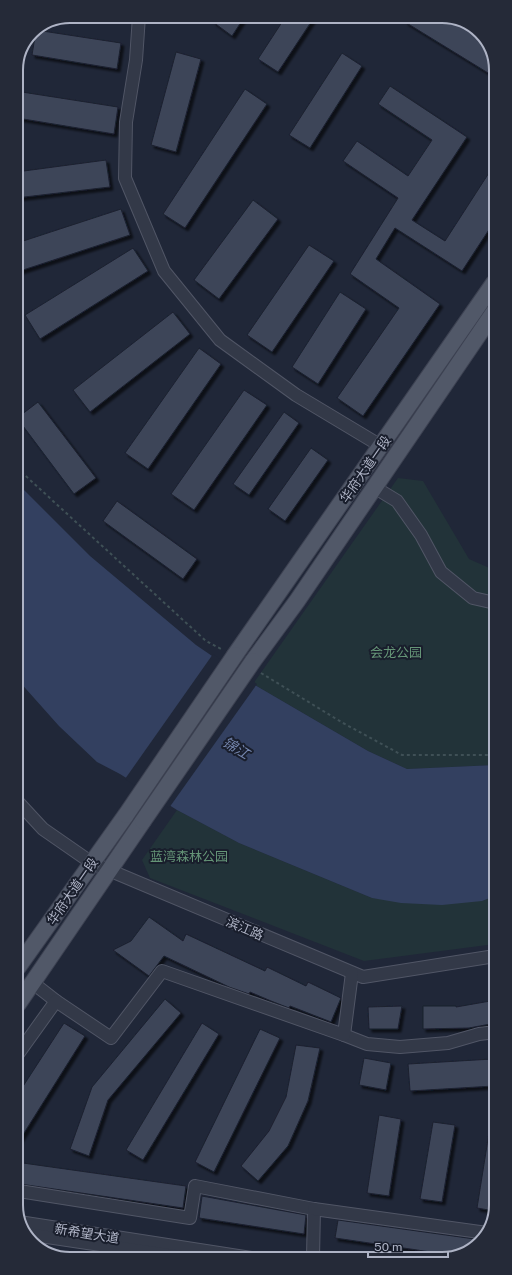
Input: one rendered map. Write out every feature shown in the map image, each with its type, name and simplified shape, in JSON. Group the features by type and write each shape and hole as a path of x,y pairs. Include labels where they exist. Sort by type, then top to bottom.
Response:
{"main road":[{"name":"华府大道一段","path":"23,960 126,815 235,655 489,290"},
{"path":"23,997 489,319"}],"street":[{"path":"139,23 136,60 126,122 125,178 164,271 220,340 296,395 381,446"},
{"path":"374,487 397,501 421,535 441,572 473,598 489,602"},
{"name":"滨江路","path":"23,807 43,829 92,863 110,872 363,977 489,957"},
{"path":"33,983 56,1001 111,1038 162,971 368,1044 400,1047 448,1043 479,1034 489,1033"},
{"path":"344,1035 352,972"},
{"path":"23,1047 56,1001"},
{"path":"23,1192 190,1218 195,1186 314,1209 480,1232"},
{"path":"313,1252 314,1209"},
{"name":"新希望大道","path":"27,1223 212,1252"},
{"path":"34,1235 148,1252"}],"green space":[{"name":"会龙公园","path":"398,478 423,481 469,559 489,568 489,765 407,769 368,751 253,684"},
{"name":"蓝湾森林公园","path":"177,810 239,843 372,898 482,901 489,898 489,945 364,961 150,878 142,860"}],"water":[{"name":"锦江","path":"23,489 90,556 196,645 253,684 368,751 407,769 489,765 489,898 482,901 442,905 401,903 372,898 239,843 177,810 120,774 97,762 59,726 23,686"}],"pier":[{"path":"213,654 257,684 169,808 125,779"}],"building":[{"path":"214,23 240,23 232,36"},
{"path":"281,23 310,23 278,72 258,59"},
{"path":"407,23 445,23 466,29 479,41 484,49 487,55 489,74"},
{"path":"43,31 121,43 117,69 32,55 34,40"},
{"path":"176,52 201,59 176,152 151,145"},
{"path":"342,53 362,66 310,148 289,135"},
{"path":"390,86 467,137 412,220 445,241 489,173 489,230 462,271 395,228 376,259 440,304 363,416 337,398 399,308 350,274 398,198 343,161 357,141 408,176 432,140 378,104"},
{"path":"245,89 267,104 185,228 163,214"},
{"path":"23,92 118,107 114,134 23,119"},
{"path":"106,160 110,187 23,197 23,171"},
{"path":"253,200 278,219 219,299 194,280"},
{"path":"121,209 130,235 23,270 23,241"},
{"path":"309,245 334,261 272,352 247,335"},
{"path":"133,248 148,271 40,339 25,315"},
{"path":"340,292 366,309 318,384 292,367"},
{"path":"173,312 190,334 90,412 73,390"},
{"path":"199,348 221,364 148,469 125,453"},
{"path":"244,390 267,405 194,510 171,494"},
{"path":"38,402 96,478 74,494 23,426 23,413"},
{"path":"284,412 299,423 249,495 233,484"},
{"path":"311,448 328,460 285,521 268,509"},
{"path":"117,501 197,559 183,579 103,521"},
{"path":"149,917 183,941 186,934 265,971 267,967 306,986 308,982 341,998 331,1022 290,1006 289,1008 250,992 249,994 229,987 164,956 149,976 113,950 131,941"},
{"path":"165,999 181,1013 108,1100 89,1156 70,1149 92,1087"},
{"path":"489,1001 489,1024 469,1028 423,1029 423,1006 456,1007"},
{"path":"402,1006 398,1029 369,1029 368,1007"},
{"path":"64,1023 85,1036 23,1135 23,1086"},
{"path":"202,1023 219,1034 143,1160 126,1150"},
{"path":"260,1029 280,1038 214,1172 195,1162"},
{"path":"296,1045 320,1048 308,1101 288,1146 258,1181 241,1166 269,1131 286,1097"},
{"path":"364,1058 391,1063 386,1090 359,1085"},
{"path":"489,1059 489,1086 410,1091 408,1064"},
{"path":"379,1115 401,1119 389,1196 367,1193"},
{"path":"433,1122 455,1125 442,1202 420,1199"},
{"path":"489,1133 488,1210 477,1208"},
{"path":"23,1163 186,1186 183,1208 23,1184"},
{"path":"202,1196 306,1215 304,1234 199,1218"},
{"path":"338,1220 474,1239 457,1250 448,1252 431,1252 335,1238"}]}
